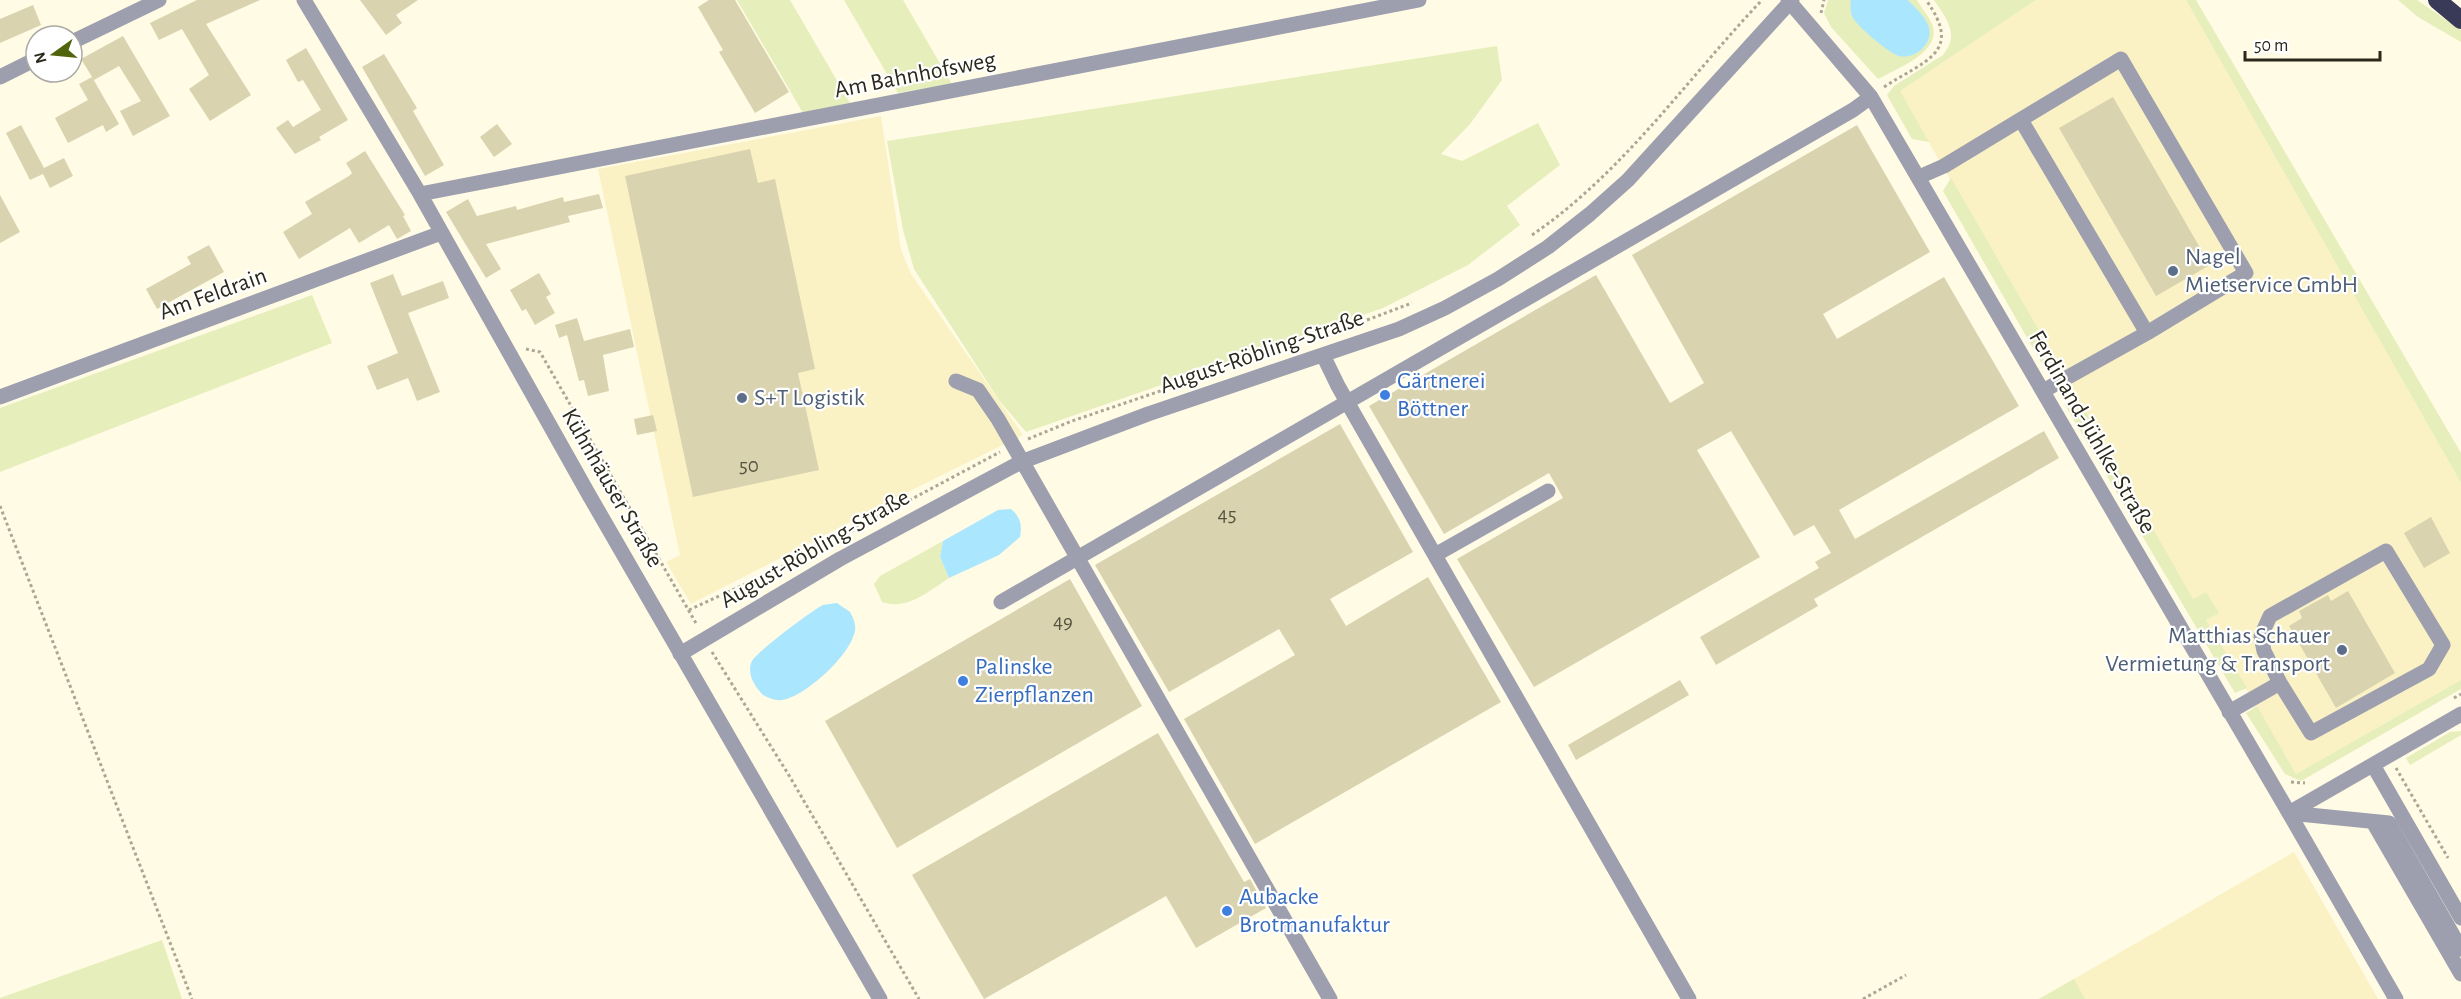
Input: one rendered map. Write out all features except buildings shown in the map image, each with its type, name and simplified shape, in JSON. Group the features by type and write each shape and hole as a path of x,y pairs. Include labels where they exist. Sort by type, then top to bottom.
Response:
{"highway":[{"path":"2448,4 2461,20"}],"street":[{"path":"84,36 159,0"},
{"name":"Kühnhäuser Straße","path":"304,0 337,42 504,345 880,999"},
{"name":"Am Bahnhofsweg","path":"420,194 1419,0"},
{"name":"Ferdinand-Jühlke-Straße","path":"1790,1 1870,97 1919,177 2396,999"},
{"name":"August-Röbling-Straße","path":"681,654 898,526 1021,462 1148,414 1399,329 1445,308 1498,279 1548,247 1628,180 1790,1"},
{"path":"1919,177 1944,166 2121,59 2246,273 2043,392"},
{"path":"0,77 24,65"},
{"path":"1001,602 1853,110 1870,97"},
{"path":"2021,120 2147,333"},
{"name":"Am Feldrain","path":"0,397 441,233"},
{"path":"1323,355 1347,401 1689,999"},
{"path":"956,381 978,390 1013,445 1330,999"},
{"path":"1435,555 1548,491"},
{"path":"2386,551 2443,645 2429,669 2311,733 2280,683 2264,651 2261,636 2270,616 2386,551"},
{"path":"2229,712 2280,683"},
{"path":"2289,813 2461,714"},
{"path":"2373,765 2461,918"},
{"path":"2289,813 2381,823"},
{"path":"2381,823 2461,949"},
{"path":"2381,823 2461,974"}],"path":[{"path":"1527,239 1598,182 1684,90 1729,35 1762,0"},
{"path":"1821,14 1824,0"},
{"path":"1870,97 1932,55 1941,46 1943,38 1941,25 1926,0"},
{"path":"1357,324 1412,303"},
{"path":"504,345 540,352 689,610 798,559 927,488 1013,445 1072,421 1227,368"},
{"path":"0,506 192,999"},
{"path":"720,665 790,777 919,999"},
{"path":"2451,700 2461,694"},
{"path":"2390,755 2450,862"},
{"path":"2285,777 2291,782 2303,784 2312,779"},
{"path":"1863,999 1906,975"}],"shaded area":[{"name":"Nagel Mietservice GmbH","path":"2036,0 2186,0 2461,483 2461,680 2296,774 2206,620 2218,612 2206,592 2193,599 1899,91"},
{"path":"881,116 901,250 911,274 1023,435 691,604 666,562 680,555 598,169"},
{"path":"2294,852 2378,999 2039,999 2074,979"}],"green space":[{"path":"737,0 790,0 850,103 803,113"},
{"path":"844,0 903,0 952,84 898,93"},
{"path":"1828,0 1917,0 1932,24 1934,34 1931,43 1916,58 1878,79 1831,27 1824,13"},
{"path":"1934,0 2036,0 1900,91 1929,142 1912,139 1887,95 1894,86 1943,55 1948,48 1951,41 1950,27"},
{"path":"2186,0 2196,0 2461,453 2461,483"},
{"path":"2398,0 2417,0 2461,30 2461,42 2418,17"},
{"path":"1497,46 1502,80 1470,124 1441,154 1462,161 1538,123 1560,165 1507,206 1520,225 1468,265 1383,308 1026,432 999,400 914,269 903,230 887,141"},
{"path":"1951,178 2059,365 2041,362 1943,191"},
{"path":"312,295 332,343 0,472 0,408"},
{"path":"2076,394 2193,599 2206,592 2219,613 2206,620 2247,688 2235,693 2065,405"},
{"path":"943,541 940,557 949,578 926,594 909,602 891,604 882,602 874,584 880,576"},
{"path":"2461,680 2461,689 2301,781 2285,774 2246,713 2257,706 2296,774"},
{"path":"2461,731 2461,735 2410,765 2406,758 2450,732"},
{"path":"162,940 182,999 0,999 0,998"},
{"path":"2074,979 2085,999 2039,999"}],"water":[{"path":"1851,0 1908,0 1927,22 1929,38 1922,48 1912,55 1899,56 1874,39 1856,22 1851,14"},
{"path":"1011,509 1020,522 1020,537 999,555 949,578 940,557 943,541 998,510"},
{"path":"837,603 850,612 854,621 852,640 846,651 826,673 792,697 777,700 763,695 754,684 750,670 756,656 774,640 823,605"}],"place":[{"name":"Nagel Mietservice GmbH","path":"2173,271"},
{"name":"Gärtnerei Böttner","path":"1385,395"},
{"name":"S+T Logistik","path":"742,398"},
{"name":"Matthias Schauer Vermietung & Transport","path":"2342,650"},
{"name":"Palinske Zierpflanzen","path":"963,681"},
{"name":"Aubacke Brotmanufaktur","path":"1227,911"}]}
